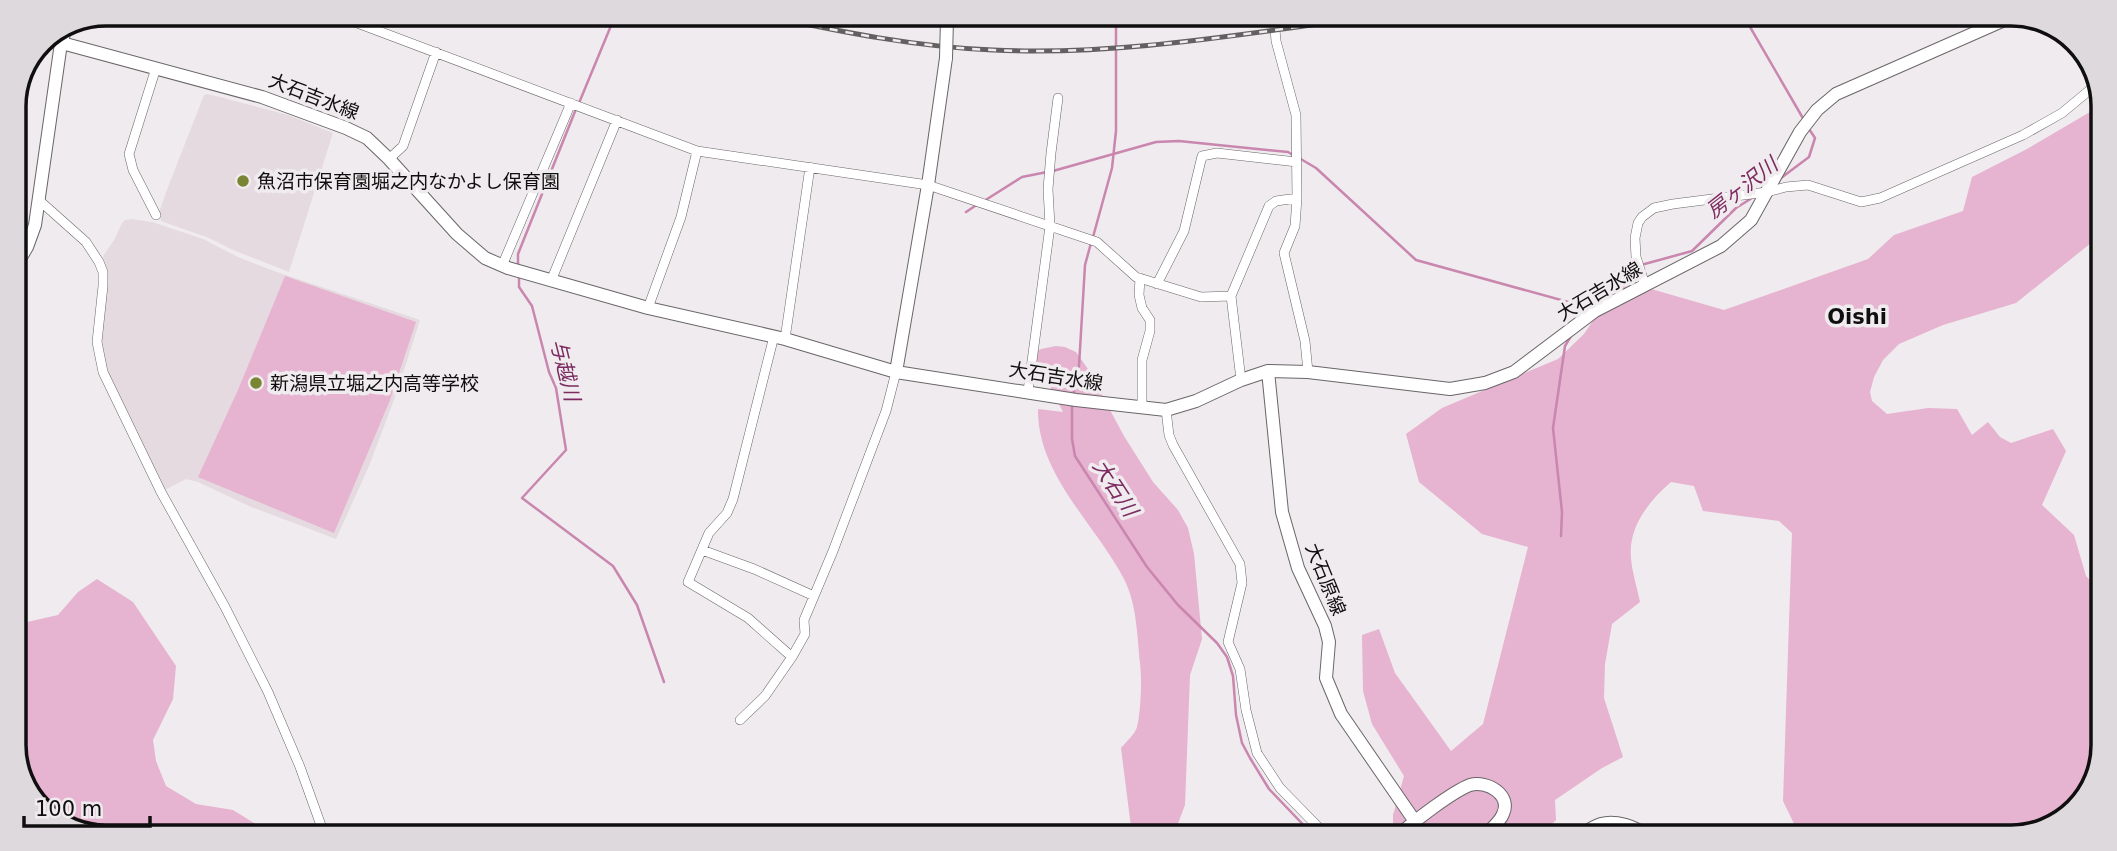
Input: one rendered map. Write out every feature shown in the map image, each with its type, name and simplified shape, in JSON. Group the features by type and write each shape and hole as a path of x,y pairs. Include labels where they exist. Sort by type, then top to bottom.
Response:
{"main road":[{"path":"896,372 928,185 946,58 946,26"},
{"name":"大石吉水線","path":"65,38 156,68 262,97 367,138 457,234 485,257 502,266 648,308 780,337 896,372 1072,400 1166,410 1196,401 1268,371 1308,372 1450,389 1485,383 1514,372 1595,311 1721,246 1751,220 1800,132 1817,110 1836,94 1991,26"},
{"path":"26,247 32,236 40,201 63,39"},
{"name":"大石原線","path":"1268,371 1282,512 1298,568 1325,626 1329,642 1326,678 1341,714 1414,820"},
{"path":"1409,825 1468,786 1480,783 1490,785 1499,792 1505,805 1504,814 1494,825"},
{"path":"1600,825 1623,825"}],"street":[{"path":"366,26 697,151 928,185 1097,242 1136,277 1201,297 1231,296"},
{"path":"1273,26 1296,115 1295,226 1284,253 1305,341 1308,372"},
{"path":"389,159 403,146 436,52"},
{"path":"156,68 129,153 133,170 156,215"},
{"path":"1646,285 1636,257 1635,238 1638,223 1654,208 1808,185 1861,202 1880,198 2023,135 2062,113 2089,91"},
{"path":"1028,391 1050,226 1048,189 1058,98"},
{"path":"502,266 571,103"},
{"path":"551,281 617,120"},
{"path":"648,308 681,217 697,151"},
{"path":"1157,284 1184,232 1202,156 1217,153 1297,162"},
{"path":"792,657 748,618 688,582 709,533 727,513 733,499 780,337 810,167"},
{"path":"1241,380 1231,296 1269,206 1276,201 1297,198"},
{"path":"40,201 86,242 99,262 103,272 103,286 97,342 106,380 161,492 225,607 268,692 321,825"},
{"path":"1140,278 1139,295 1142,308 1150,320 1150,331 1142,360 1142,408"},
{"path":"740,720 765,695 805,634 804,620 886,411 896,372"},
{"path":"1166,410 1168,435 1172,445 1240,564 1242,583 1227,642 1240,669 1246,710 1257,753 1280,788 1316,825"},
{"path":"702,550 754,569 814,596"}],"shaded area":[{"name":"魚沼市保育園堀之内なかよし保育園","path":"204,95 288,115 333,133 289,272 161,221 159,212 168,187"},
{"path":"2090,112 2091,243 2016,303 1943,325 1899,344 1883,360 1870,392 1872,401 1887,414 1928,408 1957,409 1972,435 1988,422 2000,437 2011,443 2053,429 2066,451 2042,505 2074,535 2086,576 2091,581 2091,745 2085,775 2074,794 2046,817 2021,824 1795,825 1783,801 1792,533 1779,521 1703,511 1694,486 1671,482 1648,506 1633,536 1631,558 1640,602 1612,624 1605,664 1604,698 1623,757 1555,800 1556,820 1551,825 1393,825 1393,815 1404,776 1372,724 1363,691 1362,635 1379,629 1395,673 1451,751 1483,724 1528,547 1482,534 1419,482 1406,434 1442,408 1558,359 1584,334 1620,280 1724,310 1868,259 1894,235 1963,211 1972,177"},
{"name":"新潟県立堀之内高等学校","path":"131,219 152,222 203,239 274,271 420,320 369,466 336,539 249,506 198,482 186,479 165,490 103,360 101,338 107,275 103,256 122,223"},
{"path":"285,276 416,322 390,400 334,533 198,477 238,390"},
{"path":"1056,346 1076,352 1153,482 1178,510 1188,528 1194,554 1202,639 1190,675 1185,805 1177,825 1131,825 1121,748 1136,730 1141,695 1136,620 1124,579 1070,498 1047,455 1040,433 1038,409 1063,412 1033,354"},
{"path":"97,579 133,602 176,666 173,699 153,740 156,761 166,786 196,804 233,810 257,825 91,823 76,819 57,808 40,789 30,771 26,750 26,622 58,615 78,592"}],"waterway":[{"name":"与越川","path":"579,103 611,26"},
{"name":"大石川","path":"1093,237 1112,168 1116,131 1116,26"},
{"name":"房ヶ沢川","path":"1749,26 1804,120"},
{"name":"与越川","path":"518,266 518,254 576,109"},
{"name":"房ヶ沢川","path":"1781,178 1809,157 1815,138 1809,129"},
{"path":"1053,171 1156,142 1179,141 1288,152 1293,155"},
{"path":"1299,158 1316,168 1416,260 1590,308"},
{"path":"984,201 1022,177 1047,172"},
{"name":"房ヶ沢川","path":"1641,265 1692,251 1736,208 1752,198"},
{"path":"966,212 978,204"},
{"name":"大石川","path":"1073,396 1079,366 1085,265 1091,243"},
{"name":"房ヶ沢川","path":"1590,307 1613,273 1635,267"},
{"name":"与越川","path":"519,276 519,287 532,306 549,372 556,388 566,450 522,498 613,566 637,605 664,682"},
{"name":"房ヶ沢川","path":"1561,536 1562,512 1553,428 1565,346 1571,336"},
{"name":"大石川","path":"1072,403 1075,456 1147,567 1227,657 1233,676 1236,715 1242,743 1269,789 1303,825"}],"railway":[{"path":"816,26 907,42 993,50 1039,51 1132,47 1305,26"}],"place":[{"name":"魚沼市保育園堀之内なかよし保育園","path":"243,181"},
{"name":"新潟県立堀之内高等学校","path":"256,383"}],"district":[{"name":"Oishi","path":"1857,317"}]}
